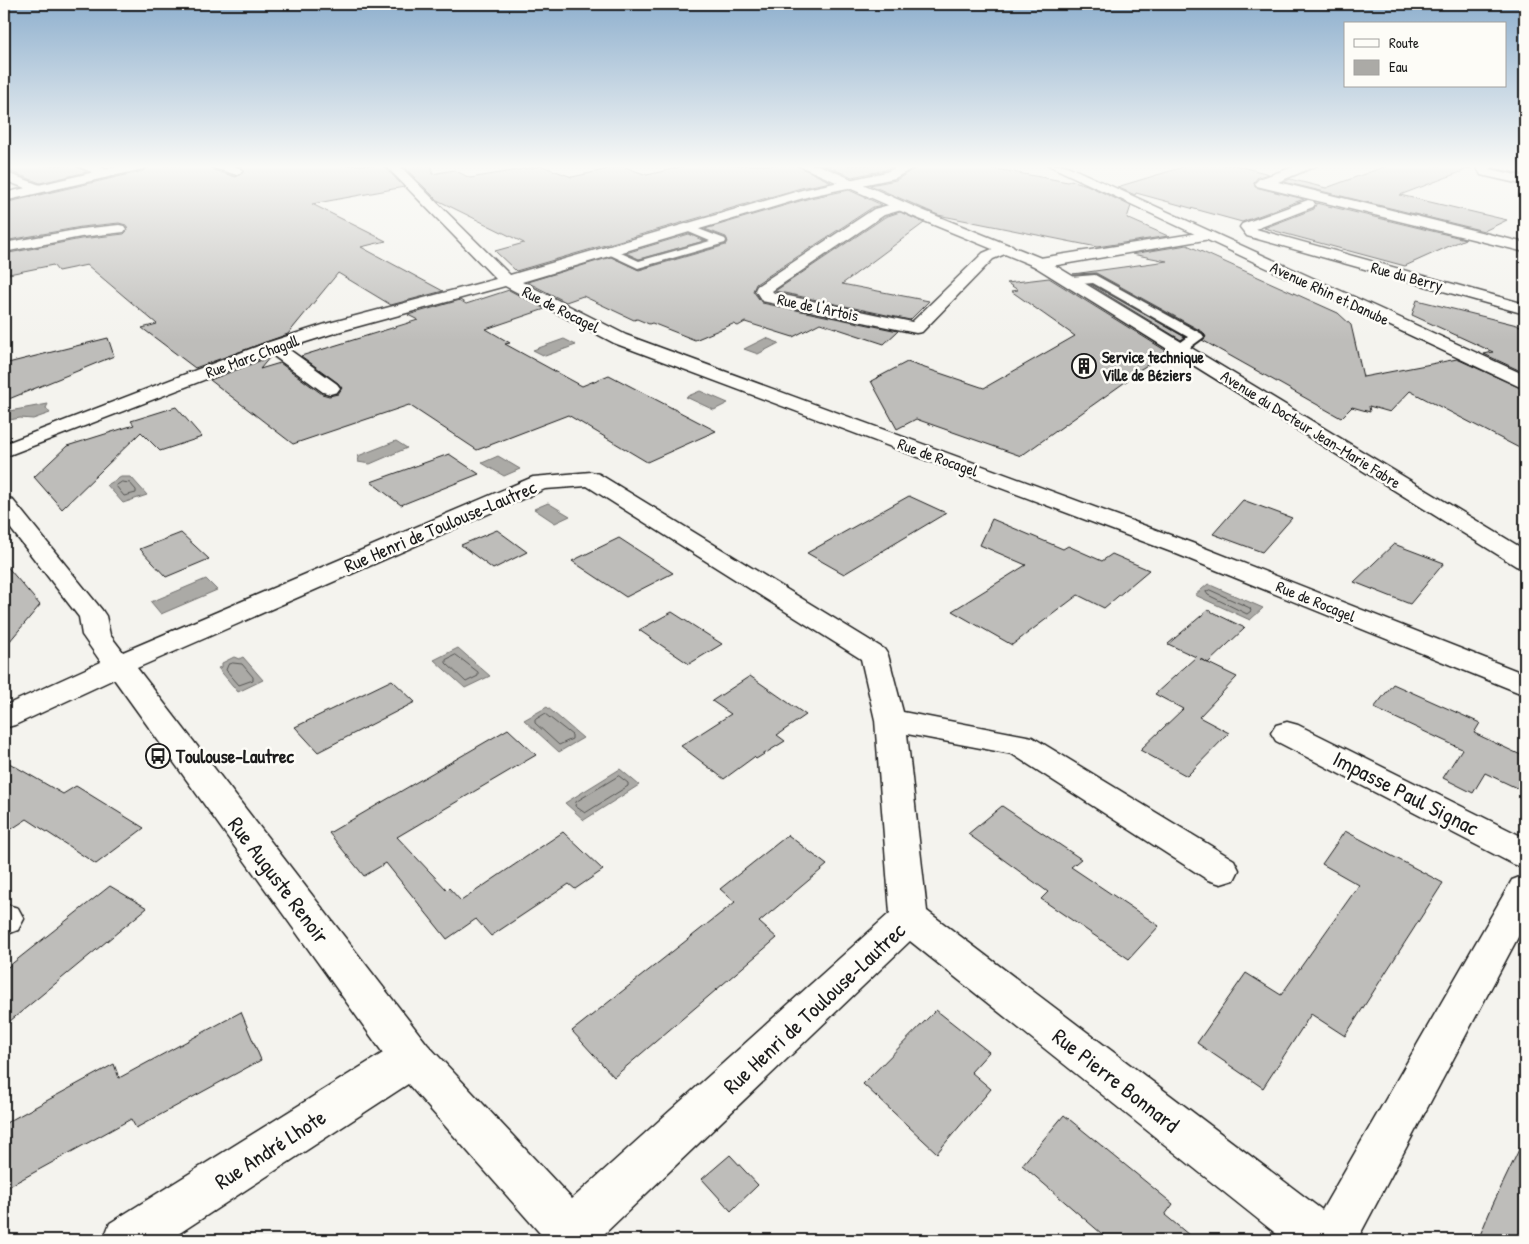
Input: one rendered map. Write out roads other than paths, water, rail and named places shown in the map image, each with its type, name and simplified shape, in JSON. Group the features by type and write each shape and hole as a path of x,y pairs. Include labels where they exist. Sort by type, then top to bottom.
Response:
{"street":[{"name":"Rue de Rocagel","path":"449,223 506,280 620,339 1183,548 1525,684"},
{"name":"Rue Marc Chagall","path":"4,451 273,347 335,327 608,252 705,223"},
{"name":"Rue de l'Artois","path":"863,223 763,290 768,297 916,328 988,256 1007,248"},
{"name":"Avenue du Docteur Jean-Marie Fabre","path":"943,223 1040,263 1525,561"},
{"name":"Avenue Rhin et Danube","path":"1177,223 1525,382"},
{"name":"Rue du Berry","path":"1258,223 1247,227 1252,233 1525,309"},
{"path":"1426,223 1525,248"},
{"path":"4,248 81,233 119,229"},
{"path":"1040,263 1205,236"},
{"path":"273,347 330,388"},
{"name":"Rue Henri de Toulouse-Lautrec","path":"4,718 118,665 541,482 591,479 874,655 890,720 909,919 574,1236"},
{"name":"Rue Auguste Renoir","path":"4,504 92,616 96,635 104,647 412,1058 574,1236"},
{"path":"890,720 1021,745 1221,870"},
{"name":"Impasse Paul Signac","path":"1287,733 1525,854"},
{"path":"1331,1240 1525,890"},
{"name":"Rue Pierre Bonnard","path":"909,919 1322,1240"},
{"name":"Rue André Lhote","path":"127,1240 412,1058"}],"lane":[{"path":"608,252 638,265 721,240 688,228"},
{"path":"1070,281 1095,279 1198,337 1180,348"},
{"path":"1118,310 1143,306"}],"water":[{"path":"766,338 779,343 758,354 744,349"},
{"path":"564,339 576,345 545,356 533,350"},
{"path":"700,391 728,403 714,410 686,397"},
{"path":"48,404 46,408 50,413 33,419 20,418 4,421 4,412"},
{"path":"396,441 407,448 370,464 358,462 358,456"},
{"path":"498,456 520,469 504,476 482,463"},
{"path":"121,477 131,477 147,495 123,503 107,485"},
{"path":"548,503 570,516 555,523 534,509"},
{"path":"206,579 217,590 161,614 151,602"},
{"path":"1208,584 1263,608 1250,620 1195,595"},
{"path":"458,648 490,676 465,688 434,660"},
{"path":"234,657 239,659 243,657 263,680 238,692 218,668 222,667 222,663"},
{"path":"547,707 583,738 559,752 524,720"},
{"path":"620,769 639,785 584,820 565,803"}],"place":[{"name":"Service technique Ville de Béziers","path":"1084,366"},
{"name":"Toulouse-Lautrec","path":"158,756"}]}
